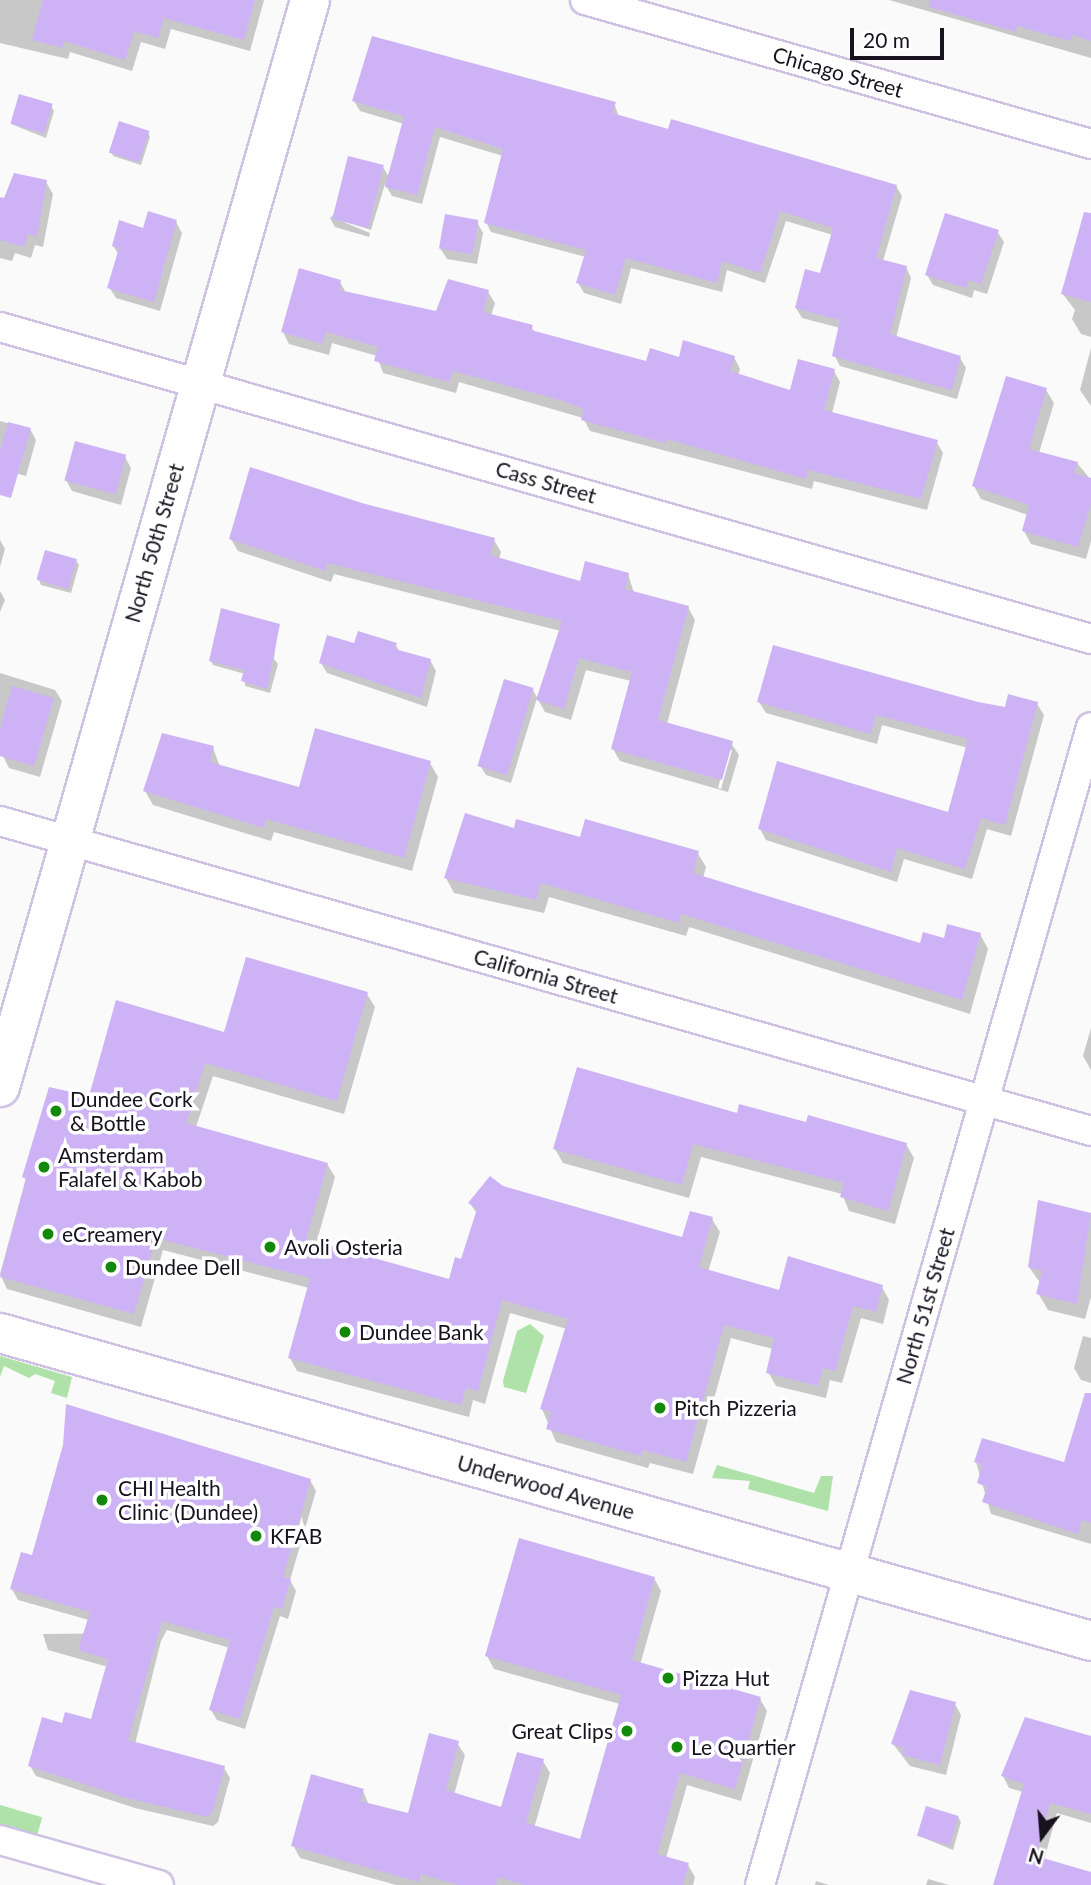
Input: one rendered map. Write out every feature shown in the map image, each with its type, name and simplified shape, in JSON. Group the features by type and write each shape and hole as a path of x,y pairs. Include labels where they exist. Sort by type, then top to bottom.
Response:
{"street":[{"name":"North 50th Street","path":"0,1087 310,0"},
{"name":"Chicago Street","path":"585,0 1091,144"},
{"name":"Cass Street","path":"0,327 1091,639"},
{"name":"North 51st Street","path":"760,1885 1091,727"},
{"name":"California Street","path":"0,821 1091,1131"},
{"name":"Underwood Avenue","path":"0,1333 1091,1642"},
{"path":"0,1840 159,1885"}],"green space":[{"path":"530,1324 544,1336 526,1393 504,1387 503,1381 517,1331"},
{"path":"0,1356 72,1377 67,1398 51,1393 55,1381 35,1374 29,1378 4,1366 0,1377"},
{"path":"717,1465 814,1493 821,1476 833,1476 828,1511 748,1489 750,1481 712,1478"},
{"path":"0,1805 42,1817 37,1834 0,1824"}],"building":[{"path":"43,0 255,0 244,40 164,18 158,38 134,31 125,60 64,41 62,48 32,40"},
{"path":"930,0 1091,0 1091,41 1072,35 1070,41 1017,26 1016,32 929,7"},
{"path":"372,36 616,102 612,113 668,129 671,119 897,185 876,258 907,266 890,334 961,356 952,390 832,356 840,320 795,308 805,269 820,273 833,228 780,211 760,273 722,261 717,283 626,258 615,295 576,283 586,250 484,223 503,149 435,127 417,195 385,187 404,116 352,101"},
{"path":"19,94 53,104 44,133 10,124"},
{"path":"119,121 149,131 139,162 109,152"},
{"path":"348,156 384,165 368,228 332,219"},
{"path":"14,173 47,180 37,236 28,234 24,247 0,240 0,197 4,198"},
{"path":"148,211 177,220 154,302 107,288 119,248 112,246 119,220 143,228"},
{"path":"1084,212 1091,213 1091,302 1061,294"},
{"path":"945,213 999,230 981,284 969,280 966,288 925,275"},
{"path":"445,214 478,220 472,254 439,248"},
{"path":"299,268 341,280 339,290 436,311 448,279 489,290 483,312 533,325 531,330 646,361 650,348 679,357 683,340 735,356 730,371 790,390 798,359 835,369 824,410 938,440 921,499 808,470 806,479 667,439 665,443 581,420 584,409 560,400 453,371 449,382 374,361 378,347 326,332 322,344 281,332"},
{"path":"1006,376 1047,388 1029,449 1078,462 1074,473 1091,478 1091,503 1078,547 1022,531 1029,505 972,486"},
{"path":"8,422 31,428 11,498 0,495 0,451"},
{"path":"75,441 126,455 116,494 64,481"},
{"path":"250,467 362,503 495,538 490,555 580,581 585,561 629,573 625,589 689,606 658,720 733,741 722,780 611,749 632,672 579,658 564,709 536,700 562,621 327,563 325,571 229,539"},
{"path":"45,550 77,559 68,589 36,580"},
{"path":"221,608 280,624 267,689 241,681 244,670 209,661"},
{"path":"358,631 397,643 395,649 431,659 421,698 319,663 327,635 354,643"},
{"path":"773,645 978,702 1005,707 1008,694 1038,702 1005,825 981,818 965,869 897,848 891,872 758,829 777,761 948,812 968,739 876,715 871,734 757,702"},
{"path":"504,679 534,688 507,775 477,766"},
{"path":"12,686 54,698 34,766 0,756 0,729"},
{"path":"315,728 431,761 404,858 266,819 264,828 143,791 162,733 214,746 210,762 299,787"},
{"path":"465,813 514,828 516,819 580,837 585,819 699,851 693,873 920,943 923,932 944,938 947,924 981,933 962,1000 681,914 679,923 541,883 536,900 444,878"},
{"path":"246,957 368,992 337,1101 205,1063 186,1123 328,1163 306,1239 449,1279 455,1257 461,1259 477,1209 468,1203 490,1176 503,1186 682,1237 690,1211 713,1217 699,1267 779,1290 788,1256 883,1285 876,1312 853,1306 835,1371 823,1368 818,1386 766,1373 774,1338 724,1325 686,1462 642,1450 641,1456 546,1429 551,1412 540,1409 568,1319 502,1300 478,1391 466,1388 461,1405 288,1358 310,1278 156,1238 134,1314 0,1277 26,1179 22,1177 49,1087 89,1096 116,1000 224,1032"},
{"path":"577,1067 737,1113 739,1104 806,1122 808,1115 907,1143 888,1211 840,1197 844,1183 693,1144 682,1185 553,1149"},
{"path":"1038,1200 1091,1213 1077,1304 1036,1294 1042,1271 1028,1267"},
{"path":"1085,1393 1091,1393 1091,1523 1082,1520 1078,1534 982,1502 987,1487 977,1483 982,1465 974,1462 982,1438 1064,1462"},
{"path":"66,1404 311,1479 283,1577 291,1579 282,1609 274,1607 240,1719 209,1710 230,1640 162,1621 128,1740 225,1766 213,1811 207,1817 127,1798 28,1766 42,1717 62,1723 65,1712 91,1719 108,1659 78,1650 90,1612 10,1589 21,1552 32,1555 63,1445"},
{"path":"519,1538 655,1577 632,1660 761,1697 735,1789 680,1773 657,1854 689,1863 683,1885 525,1885 498,1877 496,1885 458,1885 421,1874 419,1882 291,1846 311,1774 364,1789 360,1801 408,1813 429,1733 459,1741 446,1790 501,1807 517,1752 544,1759 526,1823 580,1839 621,1695 485,1656"},
{"path":"910,1690 956,1702 940,1765 902,1755 904,1748 891,1744"},
{"path":"1025,1717 1091,1736 1091,1814 1050,1803 1036,1856 1091,1872 1091,1885 993,1885 1024,1784 1001,1776"},
{"path":"926,1806 959,1816 949,1846 917,1836"}],"place":[{"name":"Dundee Cork & Bottle","path":"56,1111"},
{"name":"Amsterdam Falafel & Kabob","path":"44,1167"},
{"name":"eCreamery","path":"48,1234"},
{"name":"Avoli Osteria","path":"270,1247"},
{"name":"Dundee Dell","path":"111,1267"},
{"name":"Dundee Bank","path":"345,1332"},
{"name":"Pitch Pizzeria","path":"660,1408"},
{"name":"CHI Health Clinic (Dundee)","path":"102,1500"},
{"name":"KFAB","path":"256,1536"},
{"name":"Pizza Hut","path":"668,1678"},
{"name":"Great Clips","path":"627,1731"},
{"name":"Le Quartier","path":"677,1747"}]}
